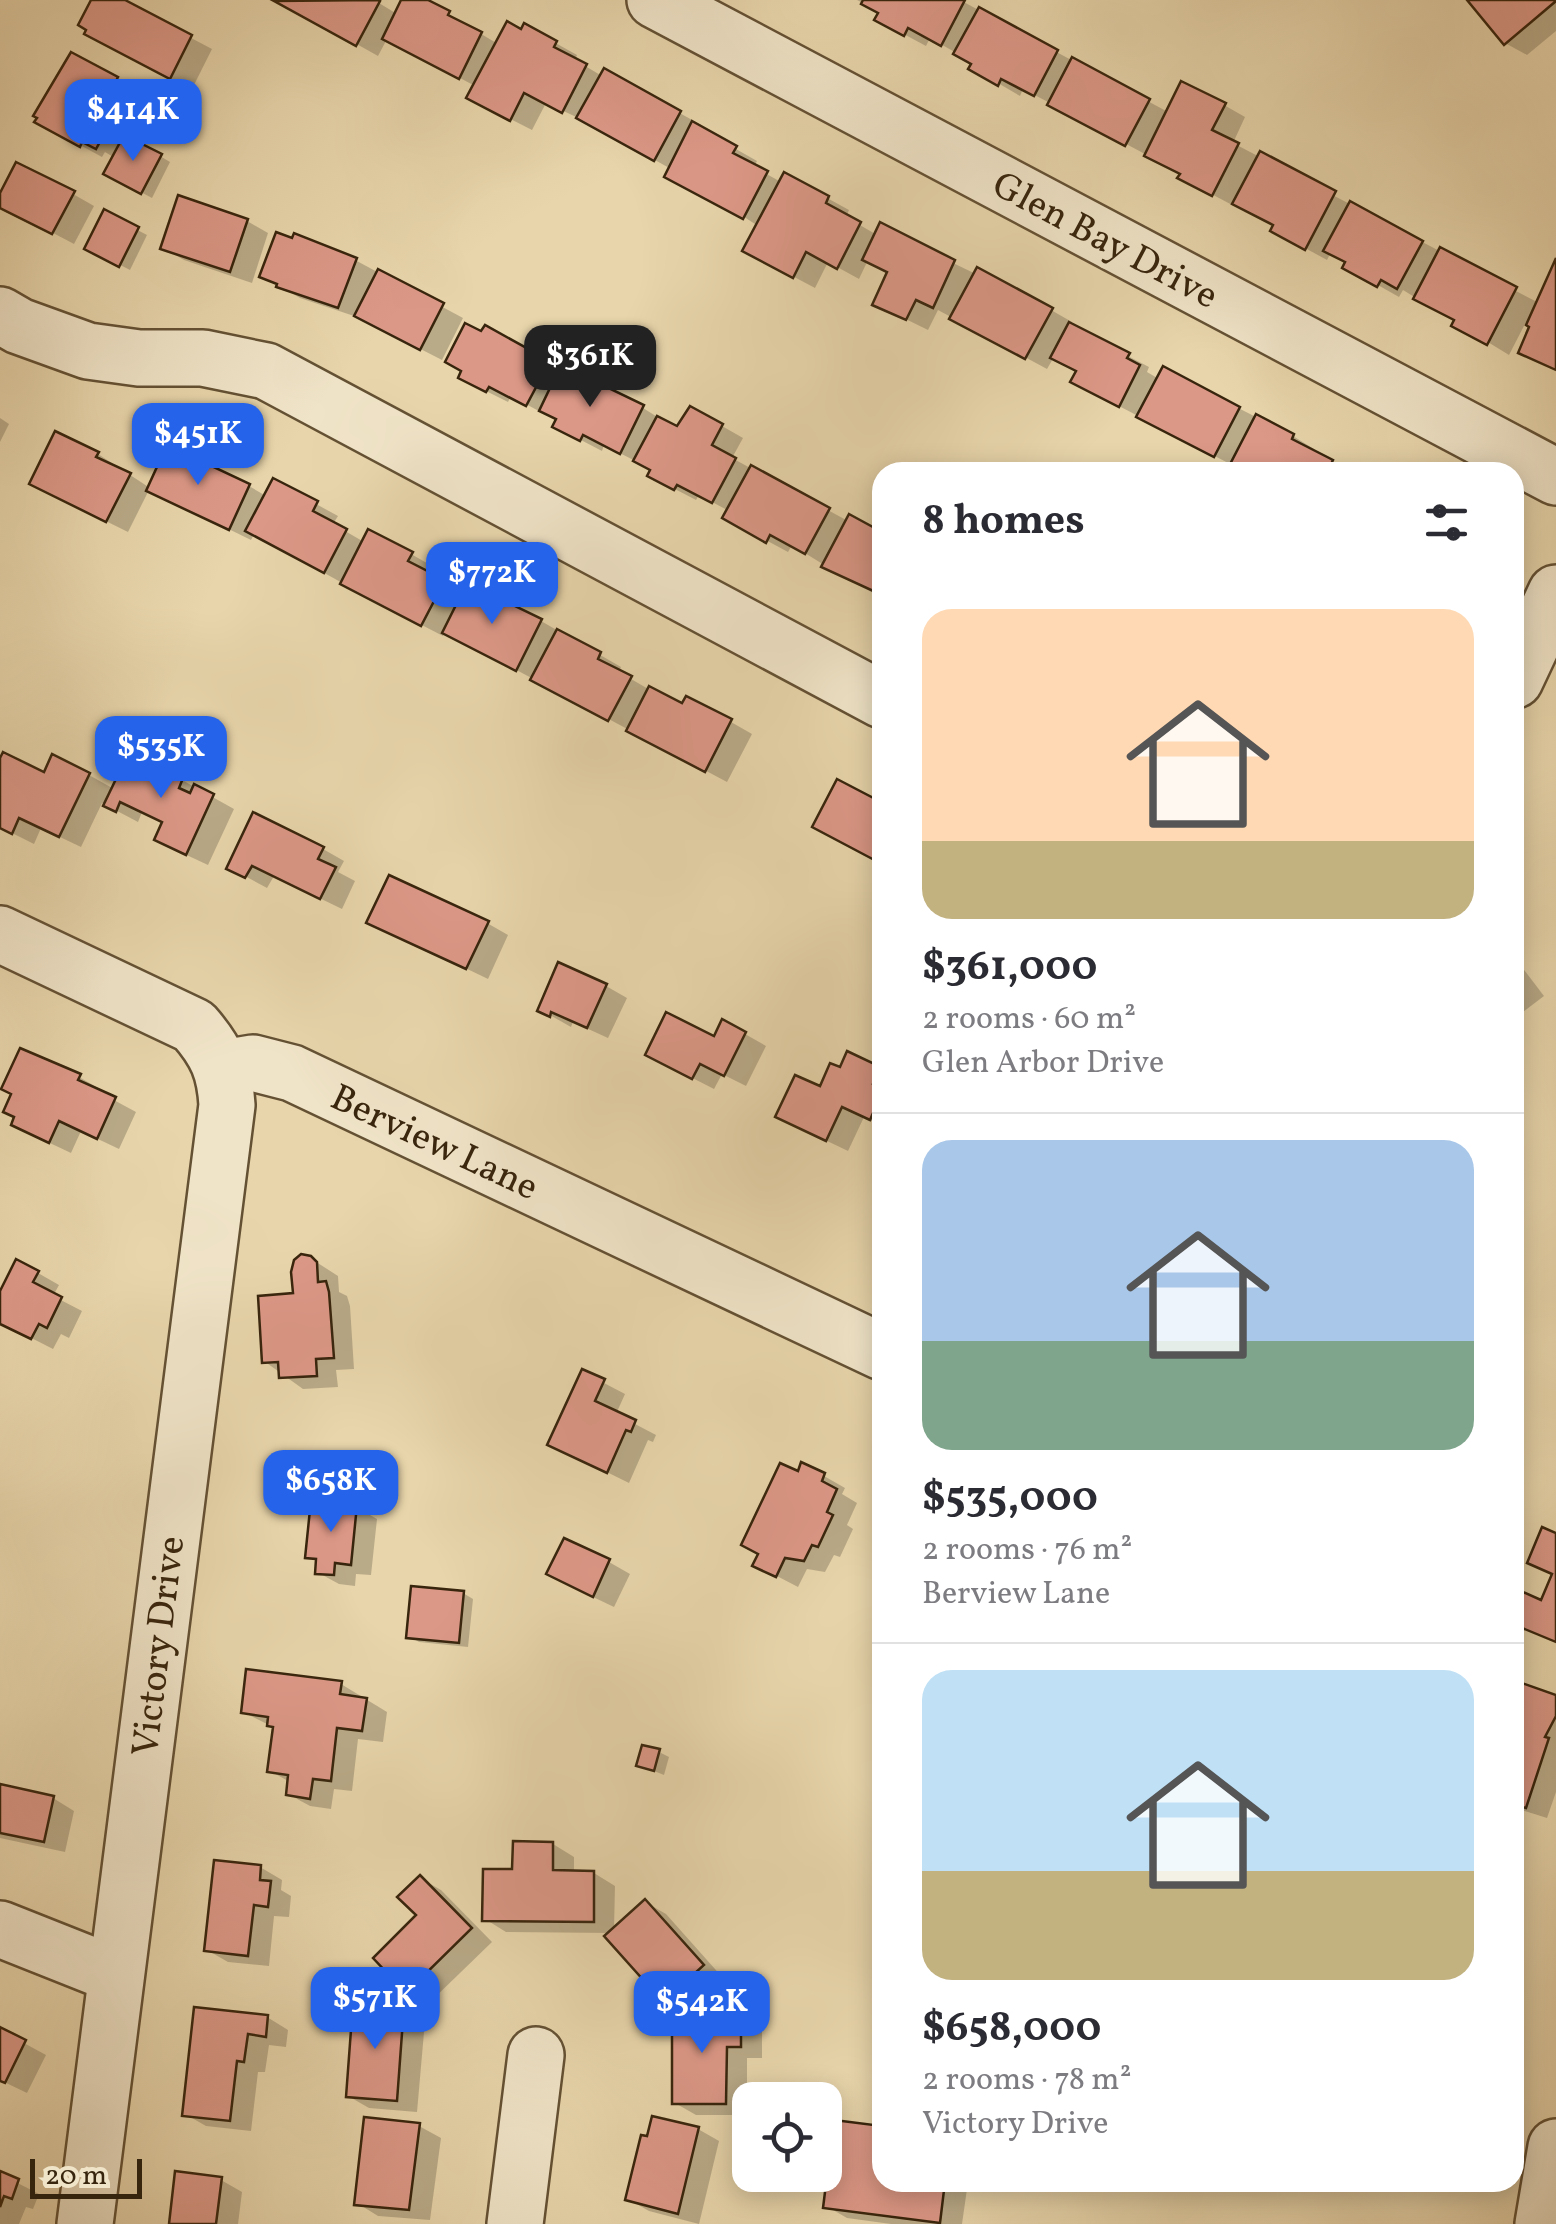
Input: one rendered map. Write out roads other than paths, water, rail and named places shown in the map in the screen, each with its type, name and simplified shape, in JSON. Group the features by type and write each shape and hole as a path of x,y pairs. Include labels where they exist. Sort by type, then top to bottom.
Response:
{"street":[{"name":"Glen Bay Drive","path":"655,0 1556,477"},
{"path":"0,315 18,326 88,351 139,358 203,358 266,372 872,695"},
{"path":"1524,661 1556,593"},
{"path":"0,934 194,1026 211,1045 223,1068"},
{"name":"Berview Lane","path":"223,1068 254,1063 292,1074 872,1347"},
{"name":"Victory Drive","path":"85,2224 227,1105 223,1068"},
{"path":"0,1929 116,1975"},
{"path":"514,2224 536,2055"},
{"path":"1542,2224 1556,2147"}]}
